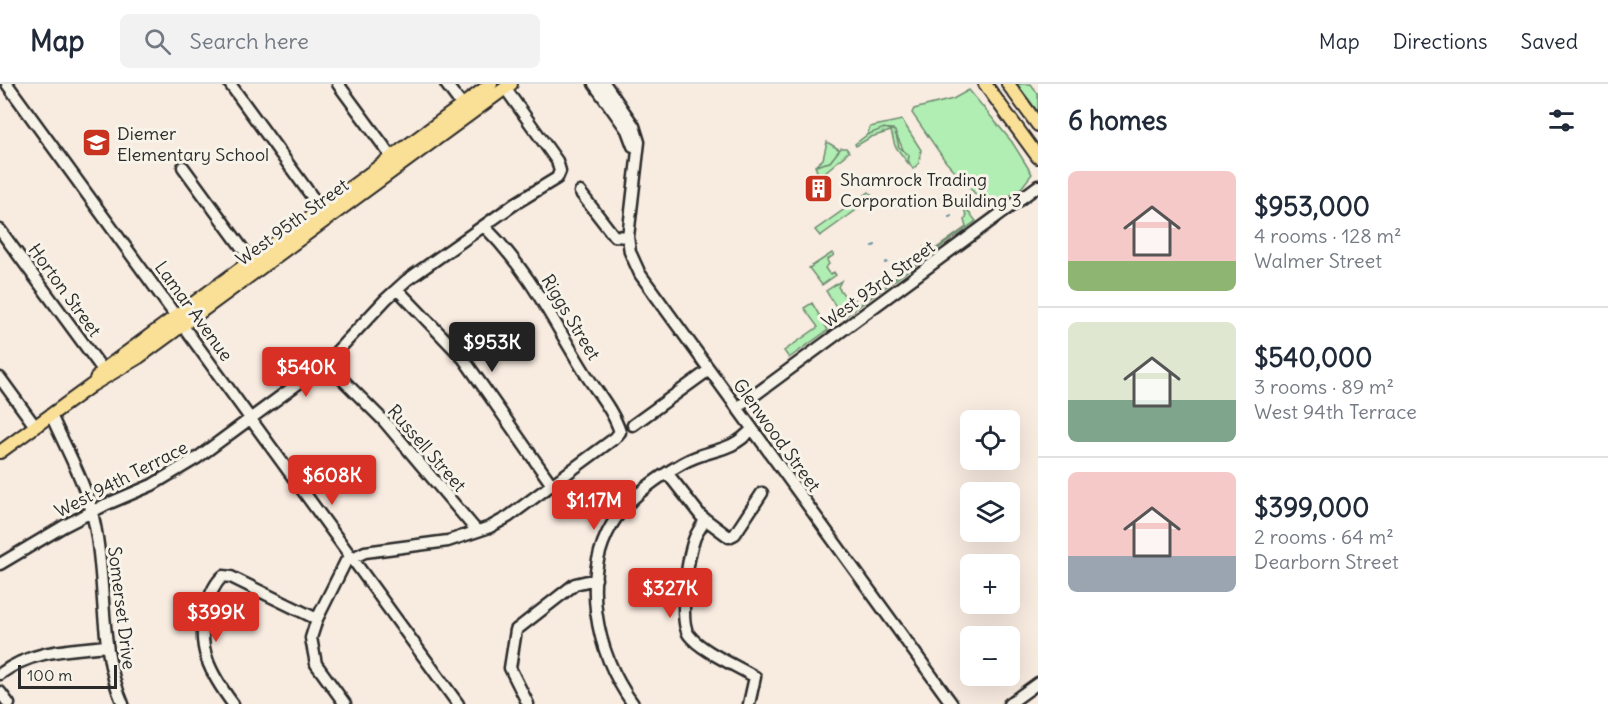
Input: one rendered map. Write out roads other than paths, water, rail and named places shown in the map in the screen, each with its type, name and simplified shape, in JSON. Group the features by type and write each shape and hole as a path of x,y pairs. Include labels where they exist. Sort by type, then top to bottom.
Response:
{"main road":[{"name":"West 95th Street","path":"466,110 491,84"},
{"path":"985,84 1038,157"},
{"path":"1008,84 1038,125"},
{"name":"West 95th Street","path":"92,385 103,370 180,320 466,110 508,86"},
{"name":"West 95th Street","path":"0,452 92,385 127,365 180,320"}],"street":[{"name":"Lamar Avenue","path":"7,84 458,704"},
{"path":"230,84 325,213"},
{"path":"338,84 395,162"},
{"path":"446,84 466,110"},
{"path":"594,84 629,134 638,158"},
{"path":"580,192 614,236 628,237 640,150 634,126 605,84"},
{"name":"West 94th Terrace","path":"0,564 92,512 176,472 252,419 326,363 397,289 484,226 557,178 560,171 558,161 508,86"},
{"path":"183,167 254,265"},
{"name":"West 93rd Street","path":"737,408 1038,186"},
{"name":"Riggs Street","path":"484,226 517,263 545,302 585,372 616,419 620,432 552,485"},
{"name":"Horton Street","path":"0,230 103,370"},
{"name":"Glenwood Street","path":"628,237 630,252 640,274 952,704"},
{"path":"345,704 313,655 311,638 317,619 341,569 352,557 365,552 448,541 490,527 508,518 552,485 468,365 397,289"},
{"name":"Russell Street","path":"326,363 384,422 476,530"},
{"path":"633,425 709,370"},
{"path":"0,378 35,426"},
{"name":"Somerset Drive","path":"51,415 92,512 110,668 123,704"},
{"path":"633,704 617,681 604,652 597,617 596,579 604,543 615,520 633,500 686,461 730,447 743,440 752,429"},
{"path":"668,474 689,504 705,520 729,537 735,534 762,493"},
{"path":"705,520 694,539 684,607 684,624 688,634 699,644 755,677 749,704"},
{"path":"233,704 211,672 202,643 202,622 217,582 223,576 231,577 317,619"},
{"path":"528,704 510,668 516,630 575,584 596,579"},
{"path":"0,674 22,660 44,653 107,646"},
{"path":"1009,704 1038,682"},
{"path":"0,692 9,704"}],"place":[{"name":"Diemer Elementary School","path":"96,143"},
{"name":"Shamrock Trading Corporation Building 3","path":"819,189"}]}
